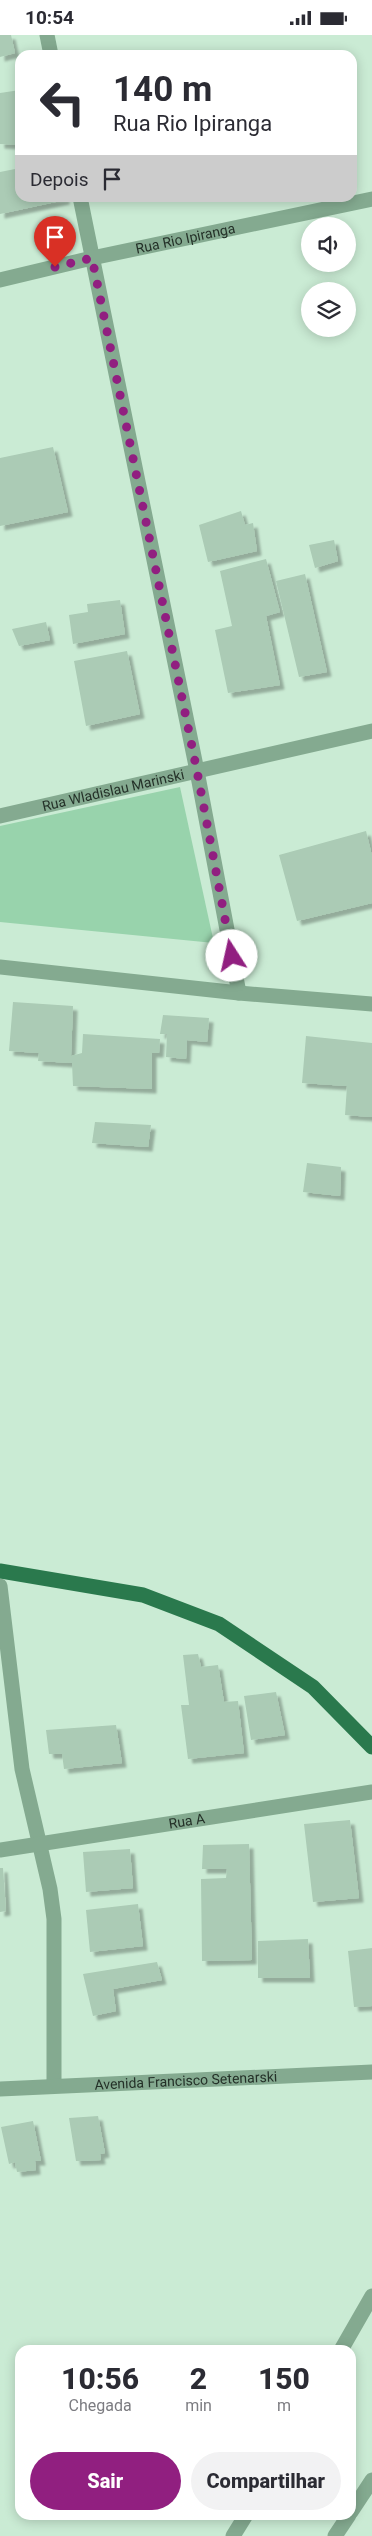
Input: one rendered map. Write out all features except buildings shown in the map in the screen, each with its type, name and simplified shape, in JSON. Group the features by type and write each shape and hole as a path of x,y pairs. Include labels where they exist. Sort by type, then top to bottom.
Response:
{"main road":[{"path":"0,1571 143,1595 219,1624 313,1687 372,1747"}],"street":[{"path":"47,35 50,50"},
{"name":"Rua Rio Ipiranga","path":"0,280 92,258 372,199"},
{"path":"81,202 197,771 238,993"},
{"name":"Rua Wladislau Marinski","path":"0,816 372,731"},
{"path":"0,967 238,993 372,1004"},
{"path":"0,1586 22,1769 50,1889 54,1919 54,2085"},
{"name":"Rua A","path":"0,1850 372,1792"},
{"name":"Avenida Francisco Setenarski","path":"0,2089 54,2085 372,2073"},
{"path":"344,2345 372,2296"},
{"path":"356,2505 372,2481"},
{"path":"233,2536 243,2520"},
{"path":"335,2536 346,2520"}],"green space":[{"path":"180,787 214,943 0,922 0,826"}],"route":[{"path":"55,267 92,258 197,771 232,956"}]}
